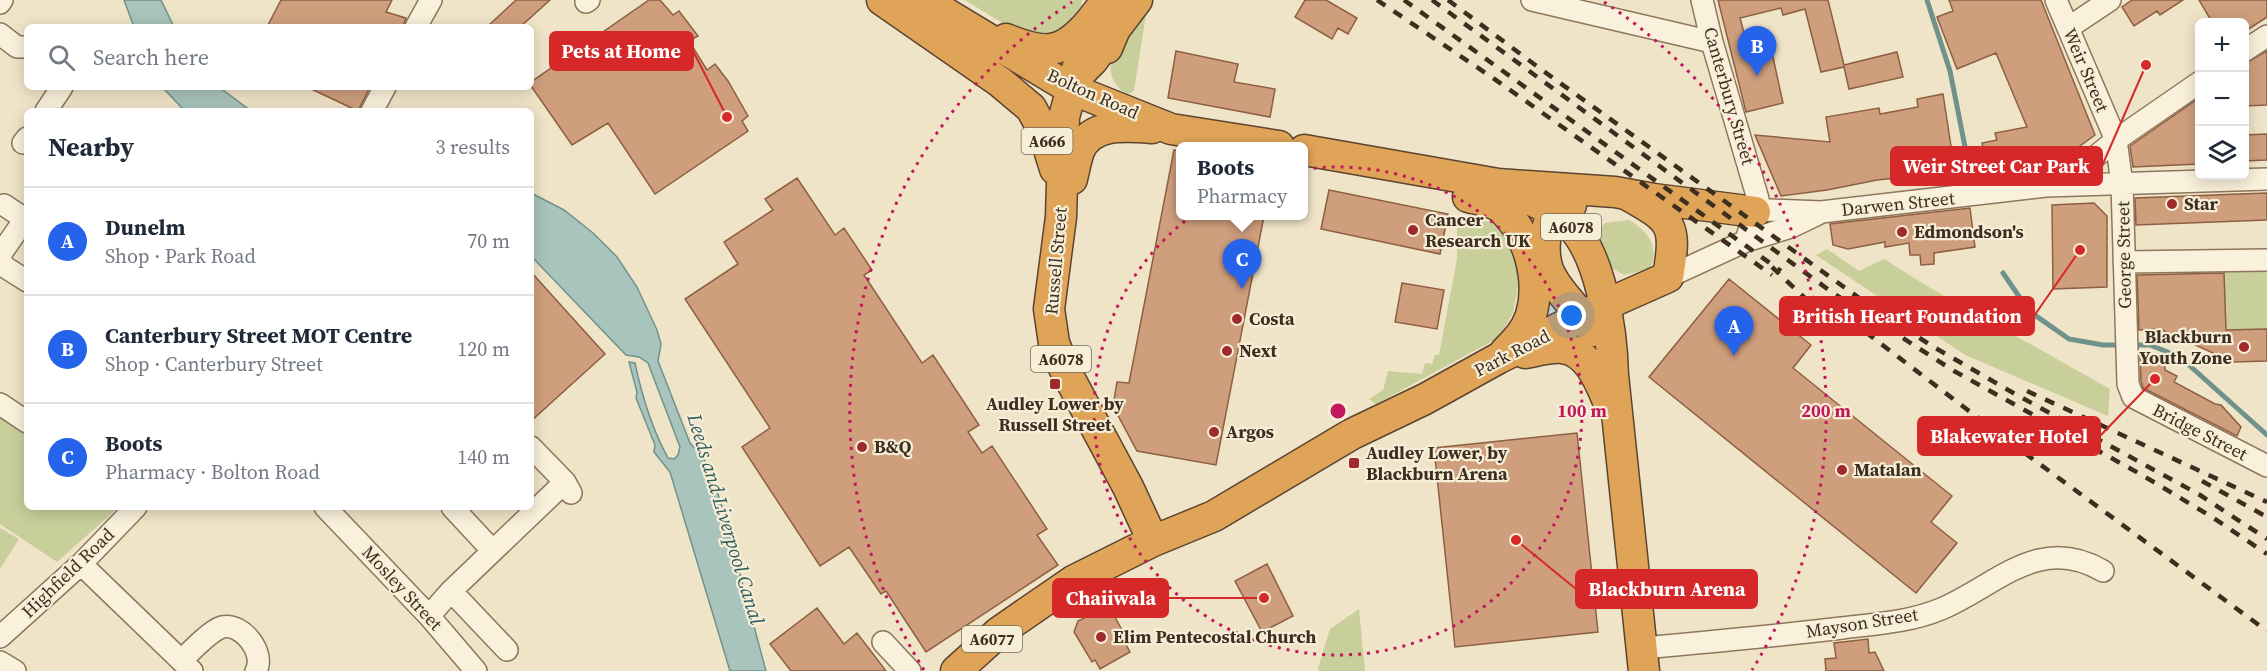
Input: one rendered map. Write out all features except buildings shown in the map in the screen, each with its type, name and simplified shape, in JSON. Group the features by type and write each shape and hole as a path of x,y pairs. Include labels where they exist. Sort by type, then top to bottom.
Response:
{"highway":[{"name":"Bolton Road","path":"882,0 1000,82 1031,108 1043,130 1054,161 1061,216"},
{"name":"Bolton Road","path":"924,0 1111,105 1171,129 1249,142"},
{"path":"956,19 1031,49 1050,50 1075,39 1104,17 1137,0"},
{"path":"1000,82 1028,84 1067,81 1083,72 1088,66 1104,17"},
{"path":"1104,17 1103,84 1111,105"},
{"name":"Russell Street","path":"1067,81 1061,216 1049,309 1054,343 1064,368 1128,487 1153,541"},
{"path":"1061,216 1080,150 1095,134 1120,125 1171,129"},
{"path":"1308,151 1498,184 1751,205"},
{"path":"1354,160 1368,176 1486,201 1501,207 1522,234 1532,272 1533,303 1521,336 1498,358"},
{"name":"A6078","path":"1498,184 1556,213 1568,223 1584,244 1594,310"},
{"path":"1613,375 1593,332 1594,310 1552,279 1547,265 1546,234 1556,213 1585,197 1621,193 1652,208 1667,221 1673,236 1673,246 1661,281 1624,326 1618,344 1613,375 1643,660"},
{"name":"Park Road","path":"1153,541 1214,516 1352,434 1425,399 1498,358 1594,310 1661,281"},
{"path":"1498,358 1561,348 1575,351 1584,359 1601,385 1618,423"},
{"name":"Russell Street","path":"1128,487 1179,519 1214,516"},
{"name":"A6077","path":"956,671 999,632 1073,581 1153,541"}],"street":[{"path":"418,24 431,0"},
{"path":"1532,0 1712,42"},
{"name":"Canterbury Street","path":"1702,0 1751,205"},
{"name":"Weir Street","path":"2056,0 2116,140 2122,184"},
{"path":"2068,28 2110,0"},
{"path":"0,34 17,47 24,47"},
{"path":"2249,48 2267,36"},
{"name":"Darwen Street","path":"2046,186 2080,169 2116,140 2195,85"},
{"path":"48,108 60,90"},
{"path":"374,108 383,90"},
{"name":"Darwen Street","path":"1821,212 2046,186 2267,179"},
{"name":"George Street","path":"2122,184 2126,360 2128,384 2133,397"},
{"path":"1,204 24,218"},
{"path":"1746,240 1751,205 1770,210 1821,212"},
{"name":"Park Road","path":"1661,281 1746,240 1791,227 1821,212"},
{"path":"0,255 24,220"},
{"path":"0,260 5,267 24,279"},
{"path":"2124,262 2267,261"},
{"name":"Bridge Street","path":"2133,397 2267,466"},
{"path":"0,404 24,420"},
{"path":"429,616 450,591 492,550 568,488 534,450"},
{"name":"Highfield Road","path":"0,637 81,564 133,510"},
{"name":"Mosley Street","path":"328,510 429,616 476,671"},
{"path":"455,510 492,550"},
{"name":"Mayson Street","path":"1643,660 1787,635 1907,620 1941,609 2020,565 2044,558 2065,558 2089,563 2103,571"},
{"path":"81,564 187,666 216,630 227,627 240,631 257,651 259,663 256,671"},
{"path":"450,591 507,650"},
{"path":"883,642 910,671"},
{"path":"0,662 15,671"}],"green space":[{"path":"965,0 1082,0 1082,5 1072,21 1054,34 1040,38 1013,29"},
{"path":"1143,15 1146,15 1134,91 1128,94 1123,92 1113,80 1111,64 1118,48"},
{"path":"1457,219 1486,221 1501,226 1515,251 1519,281 1513,313 1500,336 1376,404 1369,399 1383,390 1388,371 1422,374 1425,363 1432,364 1435,355 1439,355 1457,259"},
{"path":"1629,220 1647,235 1654,254 1650,269 1624,275 1606,265 1594,243 1596,233 1605,223"},
{"path":"1827,249 1859,271 1884,259 1927,286 2110,389 2108,416 1965,355 1816,255"},
{"path":"2267,264 2267,329 2226,330 2224,268"},
{"path":"0,408 24,424 24,510 116,510 57,562 0,524"},
{"path":"0,528 19,539 0,569"},
{"path":"1359,609 1365,671 1319,671 1330,629"}],"water":[{"path":"124,0 161,0 173,24 133,24"},
{"path":"165,90 223,90 247,108 182,108"},
{"path":"534,195 564,210 593,233 617,257 637,287 657,330 661,344 658,361 690,443 701,454 711,473 766,671 730,671 670,472 654,452 655,445 636,398 637,392 629,362 635,363 648,412 668,458 674,459 680,447 648,363 639,357 626,355 534,259"}],"waterway":[{"path":"1927,0 1950,71 1971,177"},
{"path":"2003,273 2029,311 2069,339 2103,345 2124,345"},
{"path":"2133,345 2150,345 2180,357 2267,435"}],"railway":[{"path":"1377,0 1493,78 1772,275"},
{"path":"1404,0 1781,271"},
{"path":"1432,0 1833,293 1954,371 2142,475 2212,517 2267,554"},
{"path":"1448,0 1869,305 1932,346 2015,394 2200,495 2267,539"},
{"path":"1772,267 1827,319"},
{"path":"1834,308 2011,443 2267,631"},
{"path":"2027,391 2267,502"},
{"path":"2202,481 2267,517"}],"place":[{"name":"Weir Street Car Park","path":"2146,65"},
{"name":"Canterbury Street MOT Centre","path":"1757,76"},
{"name":"Pets at Home","path":"727,117"},
{"name":"Star","path":"2172,204"},
{"name":"Cancer Research UK","path":"1413,230"},
{"name":"Edmondson's","path":"1902,232"},
{"name":"British Heart Foundation","path":"2080,250"},
{"name":"Boots","path":"1242,289"},
{"name":"Costa","path":"1237,319"},
{"name":"Blackburn Youth Zone","path":"2244,347"},
{"name":"Next","path":"1227,351"},
{"name":"Dunelm","path":"1734,356"},
{"name":"Blakewater Hotel","path":"2155,379"},
{"name":"Audley Lower by Russell Street","path":"1055,384"},
{"name":"Argos","path":"1214,432"},
{"name":"B&Q","path":"862,447"},
{"name":"Audley Lower, by Blackburn Arena","path":"1354,463"},
{"name":"Matalan","path":"1842,470"},
{"name":"Blackburn Arena","path":"1516,540"},
{"name":"Chaiiwala","path":"1264,598"},
{"name":"Elim Pentecostal Church","path":"1101,637"}],"water label":[{"name":"Leeds and Liverpool Canal","path":"726,519"}]}
